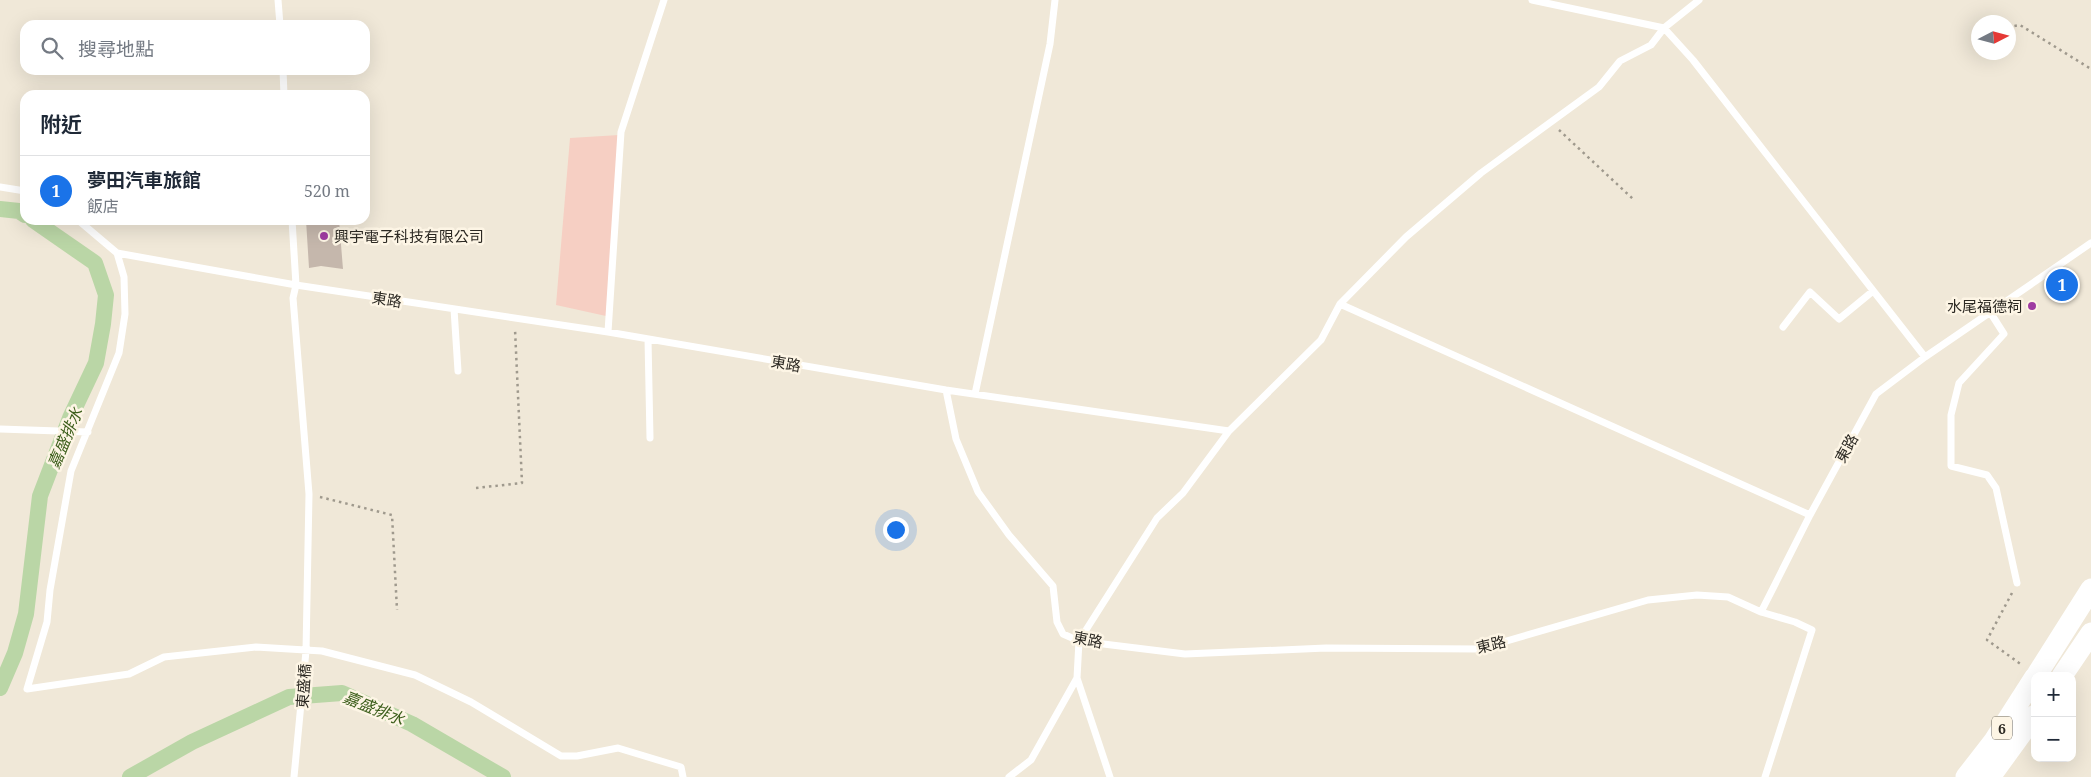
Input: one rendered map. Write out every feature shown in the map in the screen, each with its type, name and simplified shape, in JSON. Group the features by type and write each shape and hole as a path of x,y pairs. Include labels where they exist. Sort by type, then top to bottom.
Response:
{"main road":[{"name":"6","path":"2038,672 2091,589"},
{"path":"2065,672 2091,634"},
{"name":"6","path":"1966,777 1994,741 2031,682"},
{"name":"6","path":"1990,777 2034,717"}],"lane":[{"path":"278,0 280,20"},
{"path":"608,332 621,132 664,0"},
{"path":"975,394 1050,44 1055,0"},
{"path":"1532,0 1664,28 1693,60 1925,357"},
{"path":"1110,777 1077,678 1078,640 1157,518 1183,494 1229,430 1320,340 1340,304 1413,231 1481,173 1599,87 1620,61 1651,45 1664,28 1699,0"},
{"path":"283,75 284,90"},
{"path":"0,187 20,191"},
{"path":"84,225 117,253 124,277 125,304 119,353 71,471 50,590 47,622 27,689 128,674 164,657 256,647 322,651 415,675 471,702 561,756 577,756 618,748 681,767 683,777"},
{"name":"東盛橋","path":"292,225 296,285 293,298 309,494 306,651 301,721 294,777"},
{"name":"東路","path":"117,253 296,285 608,332 946,390 956,439 978,492 1009,535 1053,586 1057,622 1063,634 1078,640 1185,654 1326,648 1479,648 1648,600 1697,595 1728,597 1761,612 1810,515 1876,394 1925,357 2091,243"},
{"path":"1782,327 1810,292 1839,319 1873,291"},
{"path":"1340,304 1810,515"},
{"path":"454,309 458,372"},
{"path":"1990,312 2004,334 1959,384 1951,415 1951,466 1987,475 1996,488 2017,583"},
{"path":"648,339 650,438"},
{"path":"946,390 1229,430"},
{"path":"0,429 88,432"},
{"path":"1761,612 1795,622 1812,630 1765,777"},
{"path":"1009,777 1031,760 1077,678"}],"path":[{"path":"2016,26 2020,25 2091,69"},
{"path":"1551,122 1633,199"},
{"path":"476,488 522,483 514,318"},
{"path":"309,494 392,515 397,610"},
{"path":"2017,583 1986,640 2031,673"}],"shaded area":[{"path":"619,135 606,316 556,305 570,138"}],"building":[{"name":"興宇電子科技有限公司","path":"306,225 339,225 343,269 321,266 309,268"}],"waterway":[{"name":"嘉盛排水","path":"0,209 20,212"},
{"name":"嘉盛排水","path":"0,688 15,653 26,614 40,496 70,418 96,363 106,295 95,263 40,225"},
{"name":"嘉盛排水","path":"130,777 192,742 289,697 342,693 412,724 503,777"}],"place":[{"name":"興宇電子科技有限公司","path":"324,236"},
{"name":"夢田汽車旅館","path":"2062,285"},
{"name":"水尾福德祠","path":"2032,306"}]}
